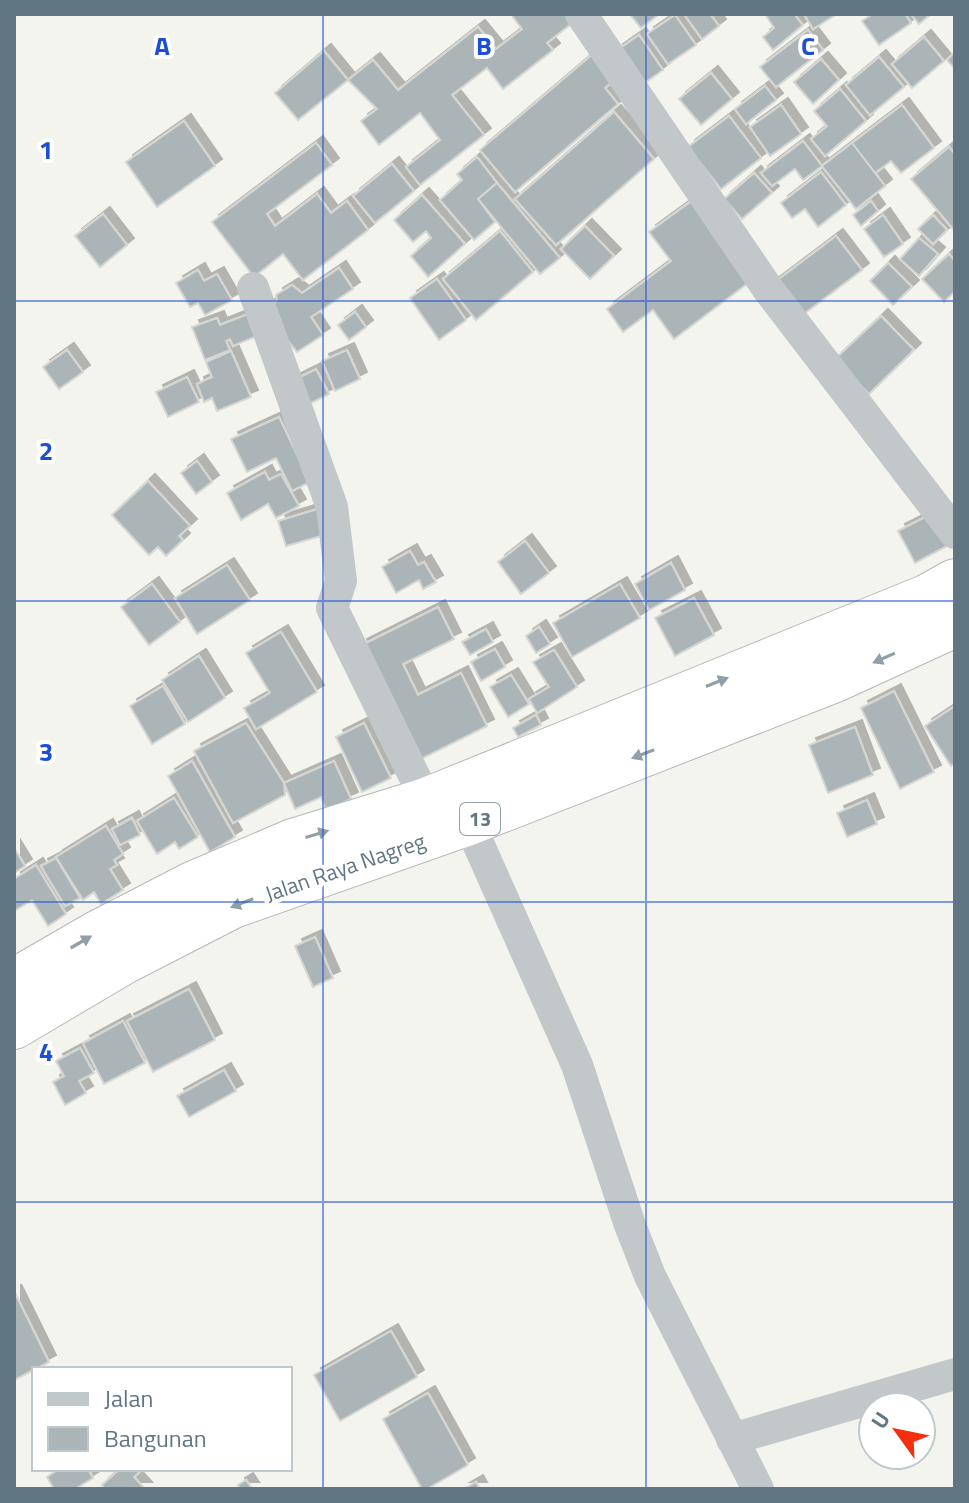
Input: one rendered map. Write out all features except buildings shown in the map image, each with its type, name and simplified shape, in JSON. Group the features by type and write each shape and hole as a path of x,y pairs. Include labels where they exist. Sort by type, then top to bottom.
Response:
{"highway":[{"name":"Jalan Raya Nagreg","path":"14,981 97,933 192,884 293,841 426,800 926,597 955,581"},
{"name":"Jalan Raya Nagreg","path":"14,1027 124,962 233,906 469,823 835,680 955,625"}],"street":[{"path":"581,14 768,289 955,533"},
{"path":"253,288 332,507 341,581 332,608 426,800"},
{"path":"469,823 577,1065 624,1210 650,1276 758,1489"},
{"path":"732,1439 955,1374"}]}
